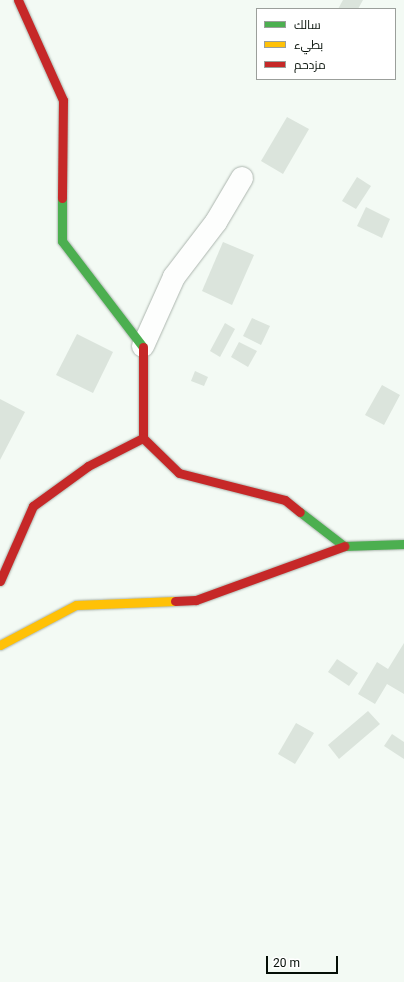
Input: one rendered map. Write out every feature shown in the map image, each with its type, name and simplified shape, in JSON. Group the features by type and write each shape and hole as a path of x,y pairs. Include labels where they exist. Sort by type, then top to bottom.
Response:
{"street":[{"path":"18,0 63,100 62,241 143,346"},
{"path":"242,178 216,222 174,277 143,346 143,438 179,473 285,500 344,546"},
{"path":"0,582 32,506 88,466 143,438"},
{"path":"0,645 76,605 196,600 344,546 404,544"}],"building":[{"path":"343,0 363,0 359,8 339,8"},
{"path":"287,117 309,129 283,174 261,161"},
{"path":"357,177 371,186 356,209 342,201"},
{"path":"366,207 390,219 382,238 357,226"},
{"path":"223,242 254,255 232,305 202,291"},
{"path":"252,318 270,326 261,345 243,336"},
{"path":"225,323 235,329 220,357 210,351"},
{"path":"77,334 113,352 93,393 56,375"},
{"path":"239,342 257,351 248,367 231,357"},
{"path":"195,371 208,377 204,386 191,381"},
{"path":"382,385 400,395 384,425 365,415"},
{"path":"0,399 25,412 0,460"},
{"path":"404,643 404,694 387,684 375,704 358,694 377,662 388,669"},
{"path":"337,659 358,673 349,686 328,672"},
{"path":"368,711 380,724 339,759 328,745"},
{"path":"296,723 314,733 295,764 278,754"},
{"path":"392,734 404,742 404,759 384,746"}],"traffic: fast":[{"path":"62,198 62,241 143,347"},
{"path":"300,512 344,546 404,544"}],"traffic: slow":[{"path":"0,645 76,605 175,601"}],"traffic: jam":[{"path":"18,0 63,100 62,198"},
{"path":"143,347 143,438 179,473 285,500 300,512"},
{"path":"0,581 33,506 88,466 143,438"},
{"path":"175,601 196,600 344,546"}]}
